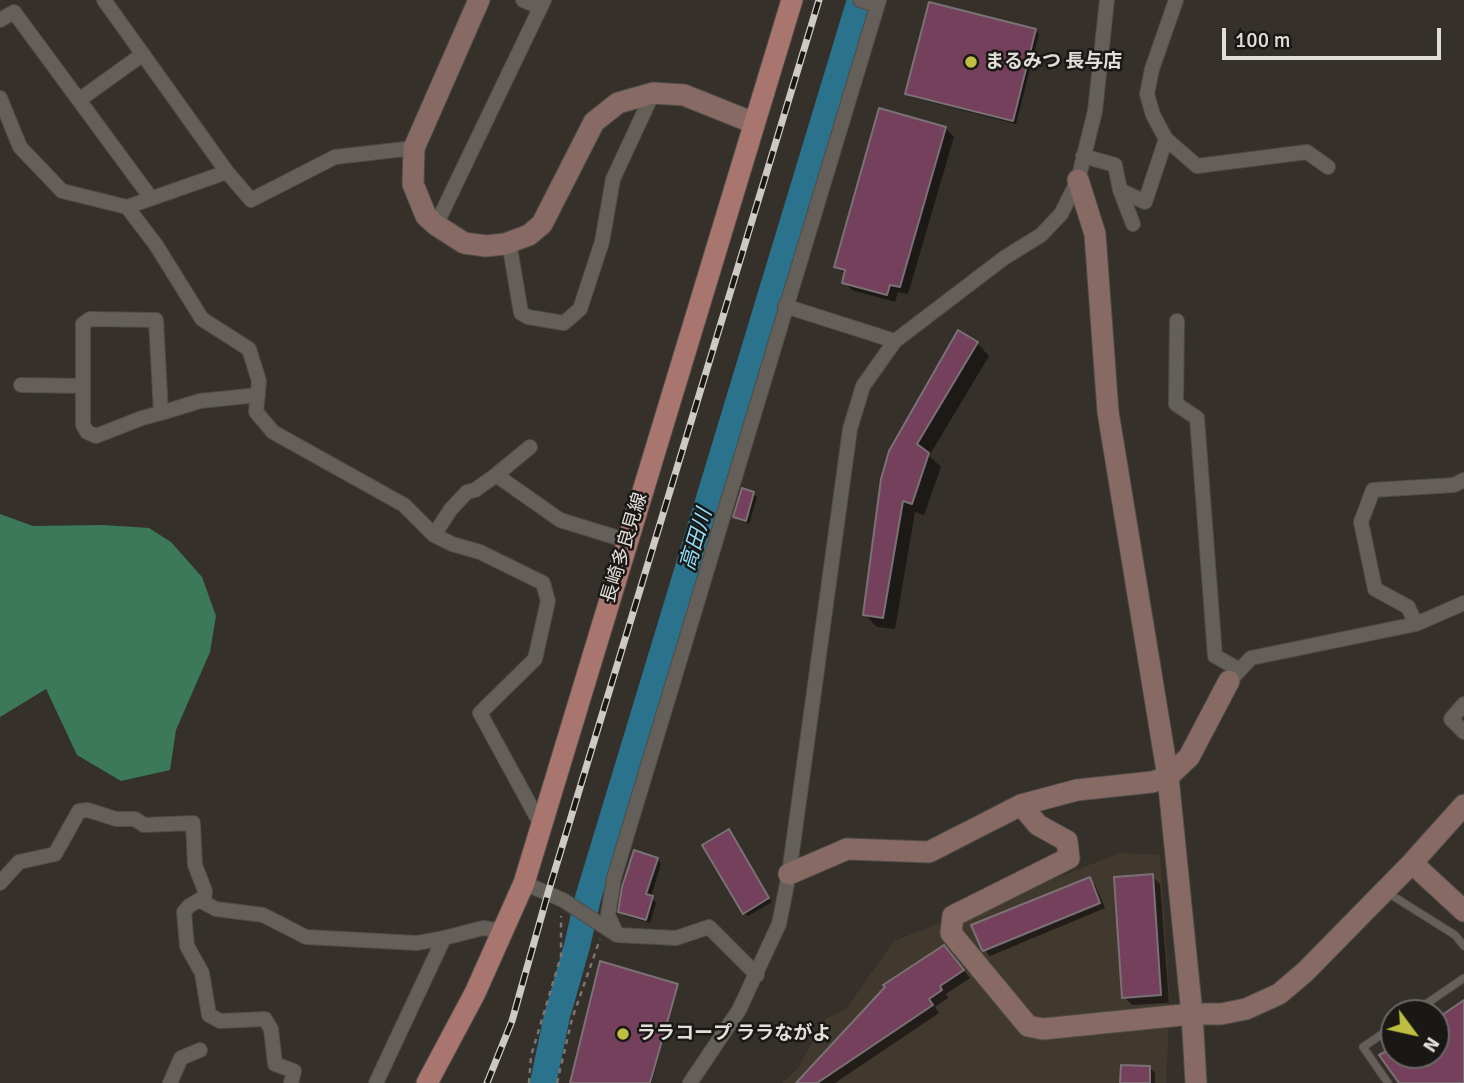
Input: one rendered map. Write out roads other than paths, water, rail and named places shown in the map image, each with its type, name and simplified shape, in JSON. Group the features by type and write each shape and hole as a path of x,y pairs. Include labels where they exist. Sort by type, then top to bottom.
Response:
{"main road":[{"name":"長崎多良見線","path":"426,1083 475,993 524,883 792,0"}],"street":[{"path":"104,0 251,200 335,156 414,148"},
{"path":"480,0 414,148 413,184 426,216 436,226 464,243 486,246 509,242 529,235 542,224 594,122 618,103 653,93 684,96 754,123"},
{"path":"436,226 542,4 523,0"},
{"path":"611,932 608,915 614,878 878,2 860,0"},
{"path":"690,1083 740,1010 779,924 789,874 850,429 863,386 895,341 1004,258 1041,235 1061,214 1078,180 1095,111 1107,0"},
{"path":"1177,0 1152,68 1147,94 1153,115 1166,139 1197,166 1307,152 1328,167"},
{"path":"0,20 14,12 151,198"},
{"path":"79,100 143,54"},
{"path":"509,242 521,313 528,317 564,323 580,309 602,242 613,179 653,93"},
{"path":"0,98 20,147 62,191 127,207 228,172"},
{"path":"1120,190 1145,202 1166,139"},
{"path":"1083,156 1115,165 1120,190 1133,225"},
{"path":"1078,180 1095,234 1108,412 1168,777 1192,1014 1196,1083"},
{"path":"127,207 156,245 202,319 249,349 259,381 256,412 274,432 404,505 434,535 452,544 480,552 543,583 548,601 535,659 480,713 541,825"},
{"path":"785,306 895,341"},
{"path":"160,413 156,320 90,319 83,324 83,425 87,432 96,436 200,401 258,395"},
{"path":"1177,321 1176,404 1197,418 1215,656 1235,676"},
{"path":"21,385 83,386"},
{"path":"434,535 451,509 467,492 475,490 530,447"},
{"path":"496,475 560,520 628,541"},
{"path":"1416,624 1408,607 1375,589 1361,522 1373,490 1454,485 1464,480"},
{"path":"789,874 847,849 929,852 1021,806 1077,790 1152,782 1168,777 1189,757 1235,676 1251,658 1416,624 1464,603"},
{"path":"1464,704 1451,719 1464,732"},
{"path":"1021,806 1038,825 1067,841 1069,858 953,916 951,933 1028,1026 1043,1030 1192,1014 1221,1014 1246,1009 1279,994 1305,972 1385,891 1464,804"},
{"path":"0,883 19,862 55,855 79,811 88,810 116,819 135,819 144,825 193,823 195,864 205,891 204,902"},
{"path":"1412,863 1464,912"},
{"path":"524,883 566,902 611,932 676,938 709,927 757,975"},
{"path":"291,1083 294,1071 275,1064 271,1029 265,1019 220,1021 209,1015 202,973 187,946 184,912 199,900 216,909 263,915 306,937 417,943 483,928 503,931"},
{"path":"376,1083 444,938"},
{"path":"170,1083 181,1058 200,1050"}],"lane":[{"path":"1385,891 1455,935 1464,946"},
{"path":"1433,999 1464,978"},
{"path":"1380,1035 1363,1047 1388,1083"}],"waterway":[{"name":"高田川","path":"543,1083 557,1016 588,898 860,0"}],"railway":[{"path":"487,1083 512,1021 548,893 819,0"}],"place":[{"name":"まるみつ 長与店","path":"971,62"},
{"name":"ララコープ ララながよ","path":"623,1034"}]}
